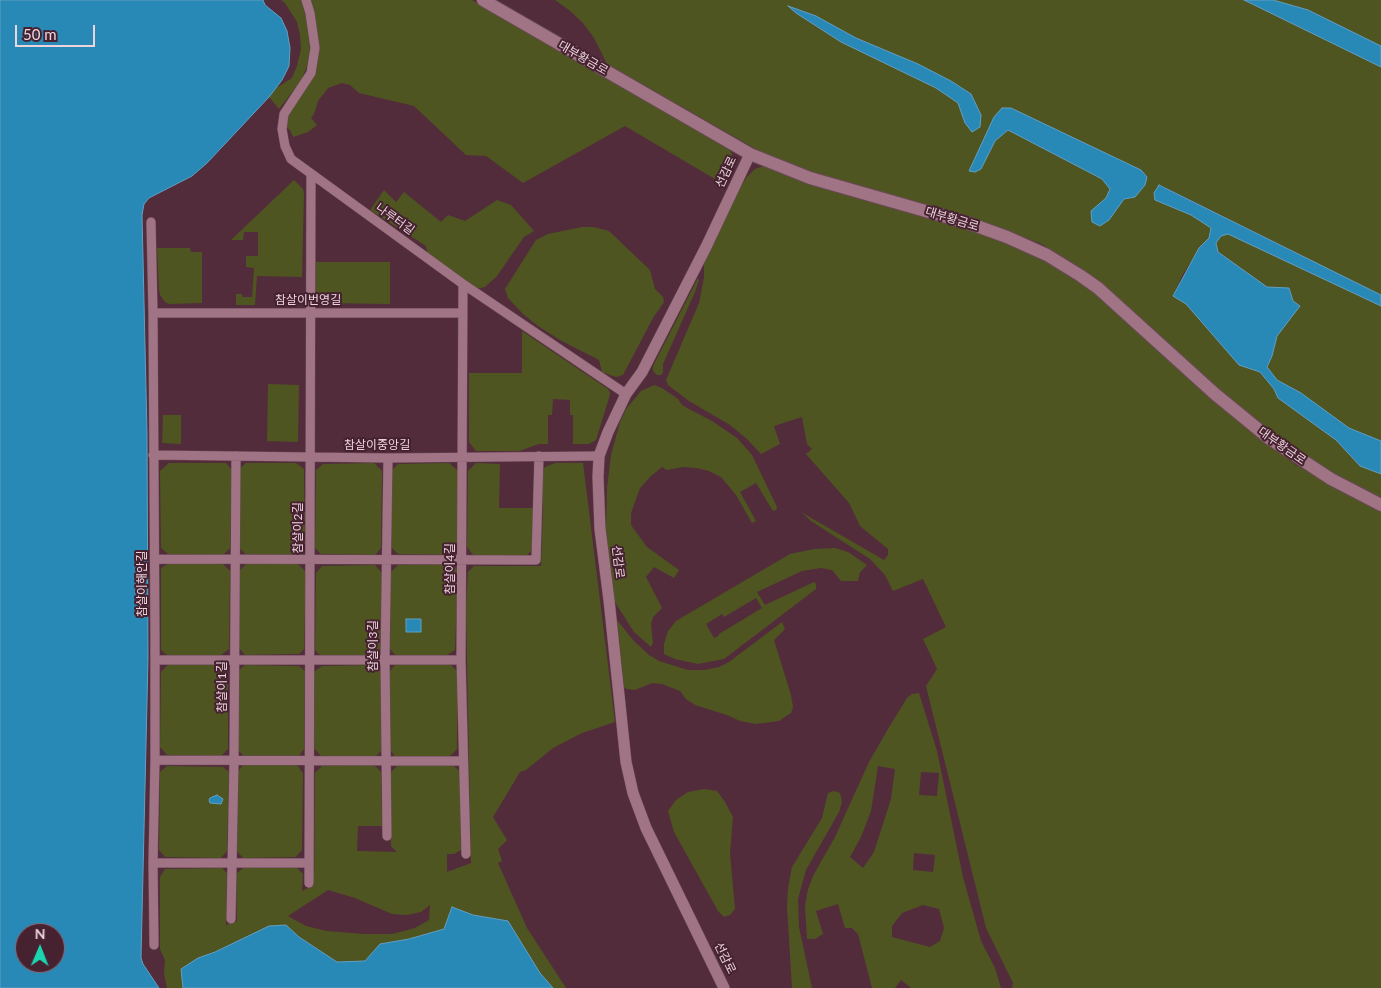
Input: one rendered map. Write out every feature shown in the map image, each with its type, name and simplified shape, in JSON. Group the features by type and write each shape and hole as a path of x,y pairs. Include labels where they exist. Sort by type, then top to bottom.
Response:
{"main road":[{"name":"대부황금로","path":"483,0 750,154 810,178 971,224 1046,254 1098,288 1215,394 1270,439 1331,479 1381,505"}],"street":[{"name":"나루터길","path":"306,0 310,13 315,48 311,73 284,114 282,129 285,146 291,159 463,284 626,394"},
{"name":"선감로","path":"724,988 646,828 633,793 626,762 600,529 598,477 600,456 608,432 626,394 642,372 706,247 750,154"},
{"name":"참살이2길","path":"309,883 310,174"},
{"name":"참살이해안길","path":"151,222 154,313 154,945"},
{"name":"참살이4길","path":"463,284 462,660 466,854"},
{"name":"참살이번영길","path":"154,313 463,313"},
{"name":"참살이중앙길","path":"153,455 388,458 600,456"},
{"name":"참살이1길","path":"231,919 236,456"},
{"path":"155,559 536,560 539,456"},
{"name":"참살이3길","path":"387,836 385,660 388,458"},
{"path":"155,660 462,660"},
{"path":"155,760 463,761"},
{"path":"153,863 309,863"}],"green space":[{"path":"281,0 301,0 307,20 310,50 307,66 301,81 279,109 269,97 276,88 292,78 301,49 297,22"},
{"path":"310,0 472,0 726,145 732,154 730,174 725,185 625,126 523,183 486,156 466,155 414,106 359,93 350,85 342,83 328,88 318,101 311,118 317,125 308,132 293,137 287,128 286,121 288,115 314,76"},
{"path":"555,0 1244,0 1381,67 1381,295 1160,185 1155,200 1191,215 1211,228 1209,238 1199,249 1182,276 1173,296 1186,304 1239,365 1260,372 1274,389 1278,398 1336,440 1360,466 1381,474 1381,497 1306,459 1217,390 1098,282 1042,244 1007,231 822,177 761,152 607,64 594,38 583,23","holes":["789,7 816,16 856,38 918,64 951,81 971,94 981,115 965,123 958,103 936,88 841,42","1011,108 1141,170 1135,197 1124,199 1109,220 1106,198 1110,188 1102,179 1008,130 995,141 970,171 994,117"]},
{"path":"1273,0 1381,0 1381,46 1308,10"},
{"path":"764,166 791,177 1000,239 1029,251 1092,289 1255,435 1296,465 1381,511 1381,988 1012,988 1013,983 986,928 926,686 937,669 923,639 946,627 923,579 893,591 885,575 870,559 811,521 801,512 884,560 888,555 888,549 860,526 849,503 806,454 812,449 807,444 802,417 774,426 780,444 761,454 730,425 689,401 668,385 666,380 699,303 704,278 704,264 733,198 747,177 755,169"},
{"path":"294,180 303,189 304,194 302,277 257,276 255,305 236,305 236,294 242,294 242,297 252,297 254,268 246,267 246,256 258,256 258,232 244,232 243,240 231,240"},
{"path":"384,190 396,202 404,192 441,222 448,215 465,221 497,200 511,205 534,231 524,237 497,276 485,287 476,289 428,256 426,246 370,210"},
{"path":"582,227 593,227 609,231 650,270 655,289 663,297 664,302 653,318 623,375 616,377 602,372 599,360 560,340 538,326 508,298 505,289 536,240 548,234"},
{"path":"1228,234 1381,306 1381,441 1349,428 1301,393 1276,380 1267,367 1277,336 1293,301 1289,288 1267,287 1218,252 1216,243 1221,236"},
{"path":"157,248 190,248 191,252 202,252 202,303 169,304 165,302 159,290"},
{"path":"316,262 390,262 390,304 321,303 316,297"},
{"path":"698,278 695,292 663,364 663,373 657,375 653,371 653,366"},
{"path":"522,331 608,389 610,393 609,398 596,440 589,444 573,444 573,415 570,415 570,400 553,399 552,415 548,415 548,444 539,444 519,451 476,451 469,442 469,373 522,373"},
{"path":"268,384 299,385 298,442 267,441"},
{"path":"654,385 678,399 682,405 712,421 737,438 752,455 777,507 773,511 756,483 740,492 756,521 752,523 736,495 721,477 709,471 696,468 683,467 667,470 662,467 640,488 631,513 631,525 647,547 679,570 674,578 654,567 646,577 662,608 653,617 651,624 653,643 651,647 634,632 613,599 606,530 607,488 611,455 620,422 626,409 641,391"},
{"path":"163,415 181,415 181,444 162,443"},
{"path":"169,463 226,463 232,470 230,548 223,555 168,554 161,548 160,471"},
{"path":"246,463 296,463 304,469 305,547 298,555 245,554 239,547 239,469"},
{"path":"374,463 382,471 381,548 375,555 321,554 315,548 316,470 323,464"},
{"path":"449,463 457,470 457,548 450,555 398,554 392,548 392,470 398,464"},
{"path":"476,463 500,464 499,508 534,508 534,548 527,555 474,556 467,547 468,471"},
{"path":"555,463 583,463 615,722 582,733 553,748 526,770 520,772 493,817 507,840 498,849 502,861 498,863 527,928 566,988 553,988 540,973 508,921 473,915 452,907 444,929 409,939 380,944 365,961 337,962 299,937 286,925 198,958 181,969 183,988 167,988 164,974 165,960 160,949 160,877 165,869 222,868 227,873 226,925 237,921 236,874 243,868 297,868 303,874 302,891 314,885 315,773 322,766 374,765 381,772 382,826 358,826 357,851 397,852 391,846 391,772 398,765 454,766 460,772 461,850 454,854 447,854 447,872 471,863 466,607 468,572 474,566 541,566 542,472 545,467","holes":["328,890 355,898 392,914 407,915 421,912 430,905 429,920 415,928 392,934 364,934 327,931 306,926 288,916"]},
{"path":"835,548 848,552 867,565 860,572 858,581 841,581 832,570 821,568 802,571 757,592 765,605 814,582 816,584 816,589 724,659 698,664 675,659 664,654 664,644 668,631 676,621 790,554 814,549","holes":["756,598 762,608 714,638 706,624 722,614 724,617"]},
{"path":"169,563 222,563 230,571 229,649 220,656 168,656 161,650 161,568"},
{"path":"246,564 298,564 306,572 304,649 299,654 245,655 239,648 239,571"},
{"path":"375,565 382,573 380,650 372,656 321,656 315,650 316,573 322,566"},
{"path":"398,565 452,565 458,570 455,650 447,655 396,656 390,649 391,572"},
{"path":"617,620 633,640 649,655 659,661 688,670 704,670 719,667 729,662 782,622 785,629 774,640 791,695 793,707 791,713 779,721 756,724 740,721 695,705 686,699 680,691 662,684 652,683 635,690 627,689 624,687"},
{"path":"222,664 228,670 228,749 221,756 167,755 160,747 161,672 168,665"},
{"path":"245,665 299,666 305,671 304,749 299,756 244,756 237,749 238,671"},
{"path":"373,665 381,671 383,749 375,757 321,756 314,748 314,672 322,666"},
{"path":"395,665 451,665 457,671 457,749 450,756 395,757 390,749 389,672"},
{"path":"919,693 937,751 963,877 981,941 995,968 1001,988 911,988 901,980 895,988 872,988 858,934 852,928 845,928 838,904 816,911 823,934 815,939 807,939 805,906 808,889 814,874 835,837 869,762 907,698 912,694","holes":["878,766 895,769 891,799 874,852 863,868 850,857 861,837 871,811","921,772 939,773 937,796 919,795","914,853 935,855 933,872 913,870","923,905 939,909 944,928 940,941 930,947 892,937 892,926 902,913"]},
{"path":"243,765 297,765 303,773 302,850 296,857 243,858 237,851 238,771"},
{"path":"167,766 223,767 229,772 227,851 221,858 165,857 159,850 160,772"},
{"path":"704,789 717,791 733,817 730,853 735,909 730,915 724,917 718,911 674,832 668,811 676,800 688,792"},
{"path":"834,791 840,793 842,802 839,812 806,870 798,899 799,927 812,988 792,988 787,907 792,867 822,818 828,793"}],"water":[{"path":"0,0 263,0 265,5 281,18 287,31 290,48 289,66 282,80 269,97 207,163 192,176 149,198 144,204 142,215 147,433 148,658 141,958 159,988 0,988"},
{"path":"1244,0 1273,0 1308,10 1381,46 1381,67"},
{"path":"788,6 816,16 856,38 918,64 951,81 971,94 981,115 980,127 972,132 965,123 958,103 936,88 841,42"},
{"path":"1002,108 1011,108 1141,170 1147,177 1145,185 1135,197 1124,199 1109,220 1100,226 1092,222 1091,211 1106,198 1110,189 1102,179 1008,130 995,141 981,169 975,172 969,171 994,117"},
{"path":"1159,185 1381,295 1381,306 1228,234 1221,236 1216,243 1218,252 1267,287 1289,288 1293,301 1300,306 1277,336 1267,367 1277,380 1301,393 1349,428 1381,441 1381,474 1360,466 1336,440 1278,398 1274,389 1260,372 1239,365 1186,304 1173,296 1199,248 1209,238 1211,228 1191,215 1155,200 1154,193"},
{"path":"406,619 421,619 421,632 406,632"},
{"path":"217,795 223,799 221,804 210,803 210,798"},
{"path":"452,907 473,915 508,921 540,973 553,988 183,988 181,969 198,958 215,952 269,926 286,925 299,937 337,962 365,961 380,944 409,939 444,929"}]}
